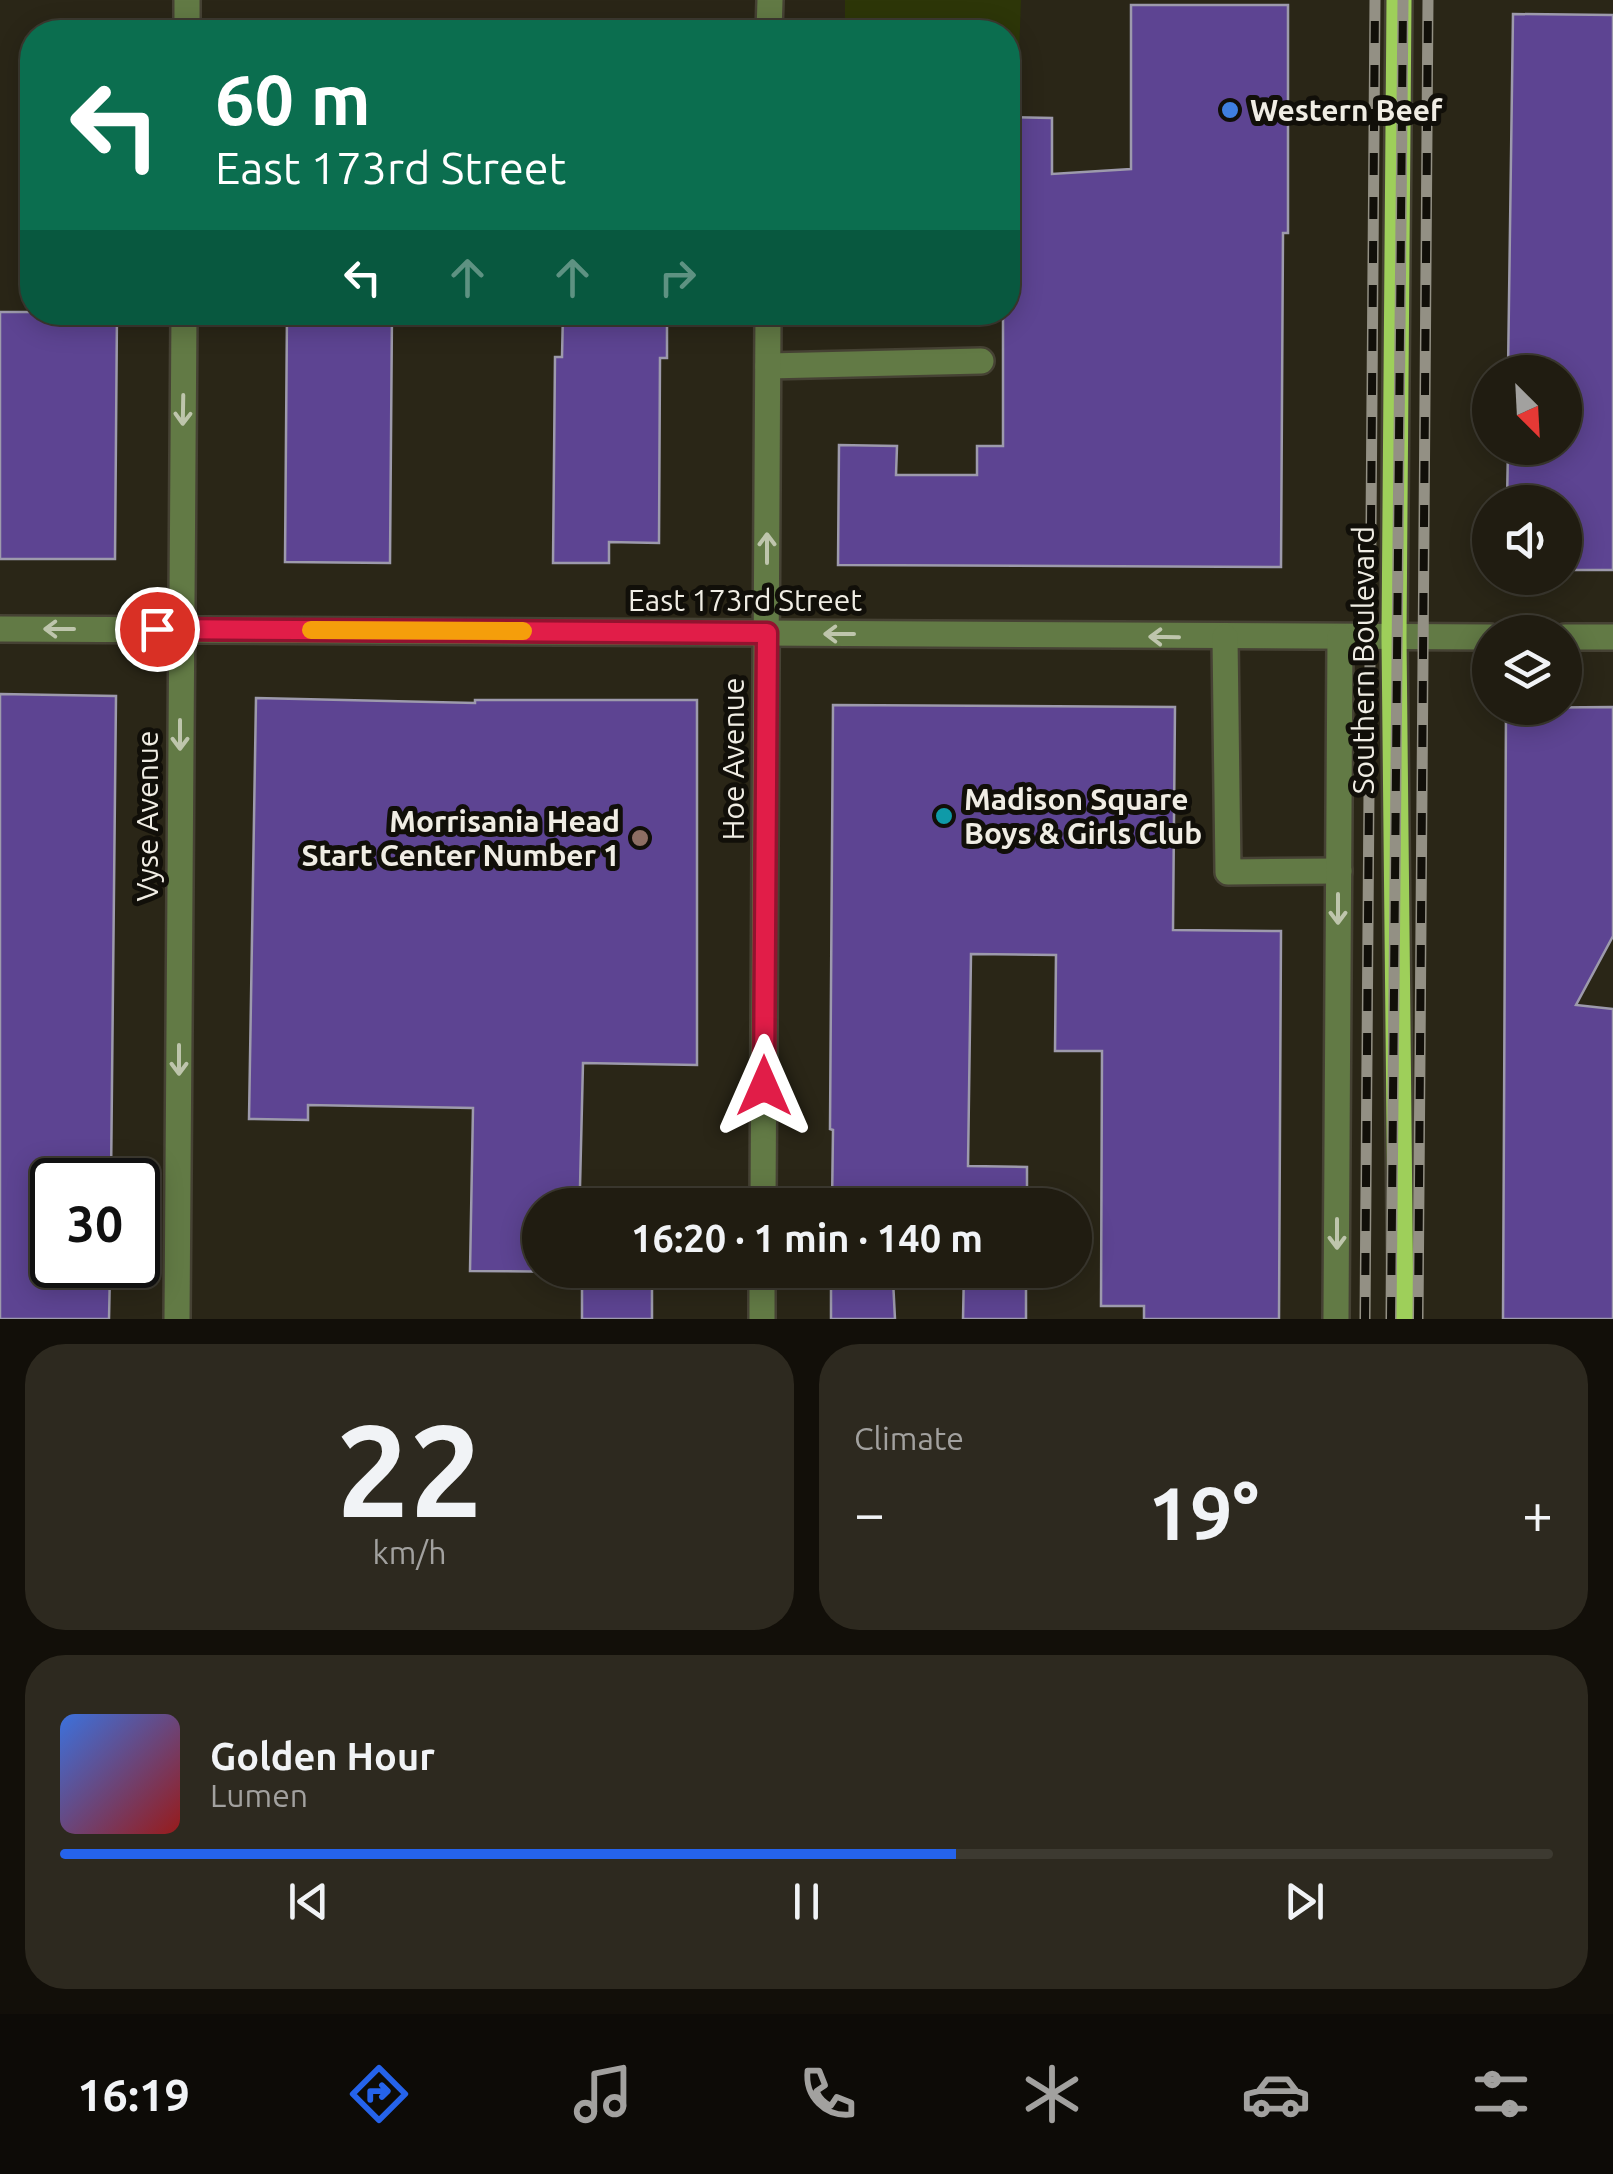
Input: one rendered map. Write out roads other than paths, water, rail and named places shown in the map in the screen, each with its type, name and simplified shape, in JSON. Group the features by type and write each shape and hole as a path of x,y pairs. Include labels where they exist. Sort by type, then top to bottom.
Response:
{"main road":[{"name":"Southern Boulevard","path":"1399,0 1394,637 1401,1319"}],"street":[{"name":"Vyse Avenue","path":"177,1319 184,325"},
{"name":"Hoe Avenue","path":"763,1188 768,325"},
{"path":"768,366 981,360"},
{"name":"East 173rd Street","path":"0,629 1472,638"},
{"path":"1336,1319 1340,636"},
{"path":"1582,637 1613,637"},
{"path":"1225,638 1228,872 1339,870"},
{"path":"762,1288 762,1319"}],"railway":[{"path":"1365,1319 1375,0"},
{"path":"1391,1319 1403,0"},
{"path":"1418,1319 1428,0"}],"place":[{"name":"Western Beef","path":"1230,110"},
{"name":"Madison Square Boys & Girls Club","path":"944,816"},
{"name":"Morrisania Head Start Center Number 1","path":"640,838"}]}
